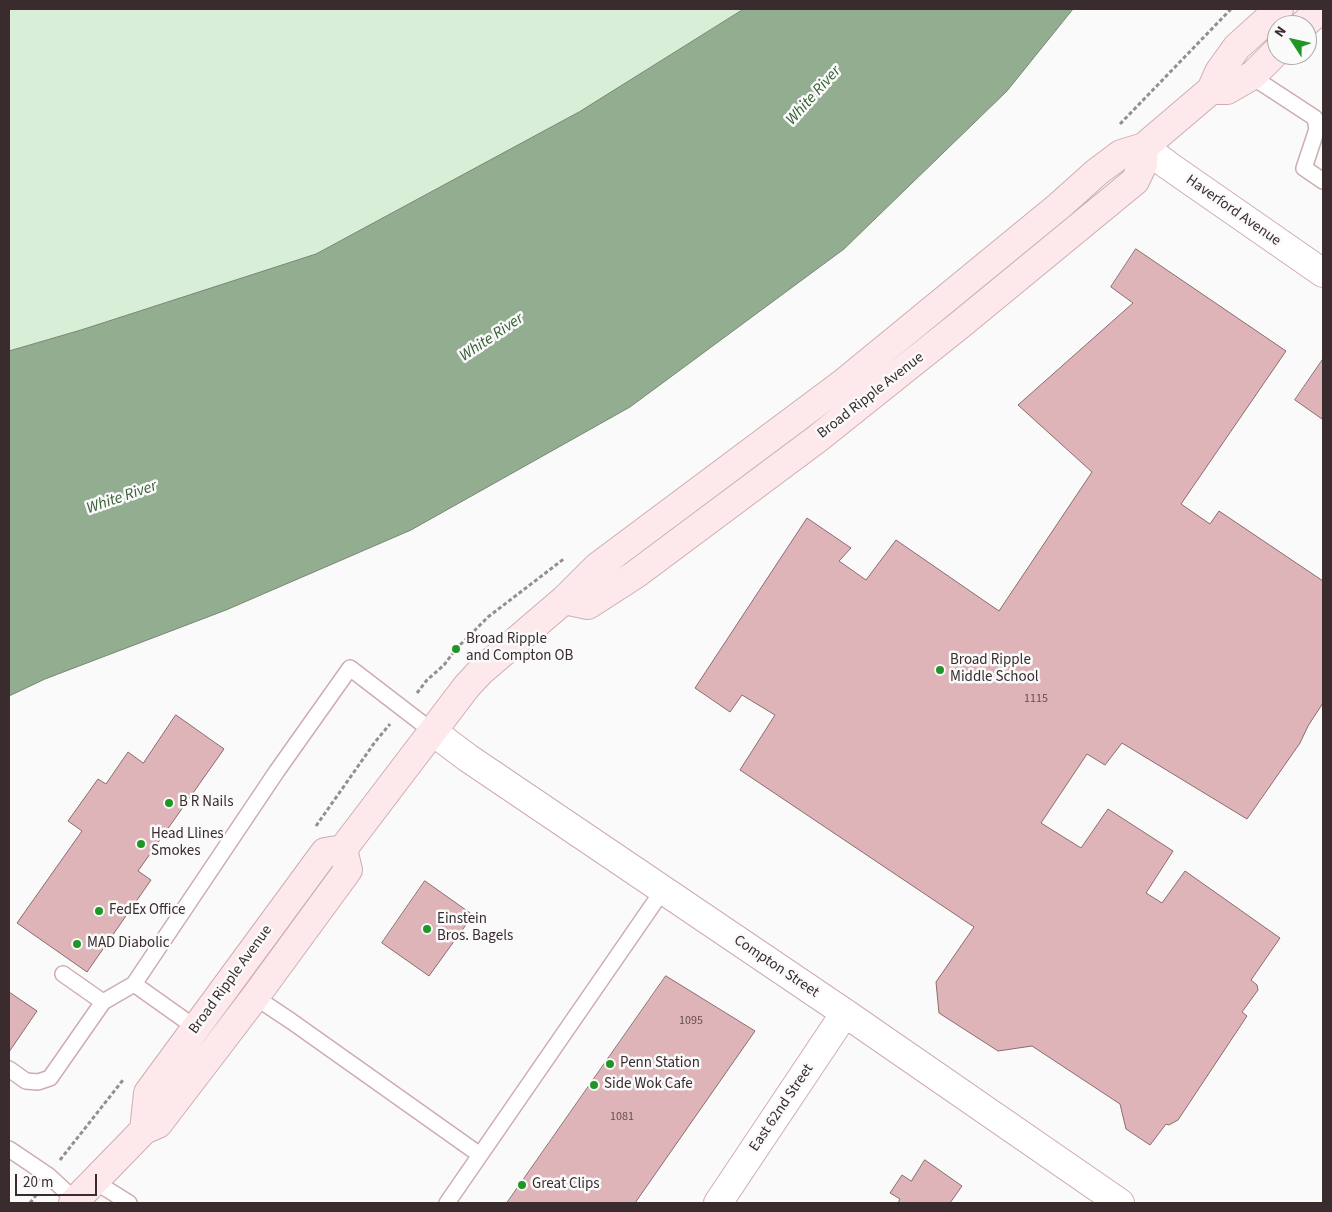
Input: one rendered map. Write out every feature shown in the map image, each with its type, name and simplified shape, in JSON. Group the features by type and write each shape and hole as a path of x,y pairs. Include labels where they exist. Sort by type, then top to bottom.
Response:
{"street":[{"name":"Broad Ripple Avenue","path":"144,1130 148,1093 325,852 343,849 432,731 481,671 564,600 597,567 842,384 1097,172 1121,154 1144,146 1211,90 1219,72 1237,47 1279,9"},
{"name":"Broad Ripple Avenue","path":"1211,90 1227,90 1253,75 1267,61"},
{"name":"Haverford Avenue","path":"1144,146 1169,166 1323,273"},
{"name":"Compton Street","path":"432,731 468,758 845,1013 1120,1203"},
{"name":"Broad Ripple Avenue","path":"74,1202 144,1130 158,1124 348,870 343,849"},
{"name":"East 62nd Street","path":"718,1203 845,1013"}],"lane":[{"path":"1253,75 1260,82 1315,118 1320,124 1304,168 1323,182"},
{"path":"9,1069 26,1081 38,1082 50,1078 104,1002 134,984 277,772 350,668 432,731"},
{"path":"447,1203 663,890"},
{"path":"62,974 104,1002"},
{"path":"134,984 196,1028"},
{"path":"254,997 480,1155"},
{"path":"9,1149 49,1176 74,1202"},
{"path":"94,1181 129,1203"}],"path":[{"path":"62,1157 128,1073"},
{"path":"30,1203 37,1193"}],"shaded area":[{"path":"9,9 744,9 579,112 316,254 81,330 9,351"}],"water":[{"name":"White River","path":"744,9 1073,9 1007,91 844,249 630,407 411,530 226,610 45,679 9,696 9,351 81,330 316,254 579,112"}],"building":[{"name":"Broad Ripple Middle School","path":"1136,249 1286,351 1181,504 1210,524 1219,511 1323,581 1323,703 1308,726 1300,743 1247,819 1122,743 1105,765 1087,754 1041,823 1081,848 1108,809 1173,851 1146,893 1162,903 1185,871 1280,938 1251,980 1257,985 1258,990 1242,1012 1247,1016 1178,1120 1169,1125 1166,1124 1150,1145 1126,1129 1120,1104 1032,1046 998,1051 939,1013 936,982 974,927 740,770 775,715 742,695 730,712 695,688 807,518 851,548 839,561 866,580 896,540 999,611 1092,472 1018,405 1133,303 1111,287"},
{"path":"1323,359 1323,418 1322,419 1295,400"},
{"path":"176,715 224,749 138,871 151,880 87,972 17,923 82,831 68,821 98,779 106,784 128,752 143,763"},
{"name":"Einstein Bros. Bagels","path":"425,881 473,915 429,976 382,943"},
{"path":"666,976 755,1031 635,1203 507,1203"},
{"path":"9,992 37,1011 9,1052"},
{"path":"925,1160 962,1186 950,1203 898,1203 900,1199 890,1193 902,1175 911,1181"}],"place":[{"name":"Broad Ripple and Compton OB","path":"456,649"},
{"name":"Broad Ripple Middle School","path":"940,670"},
{"name":"B R Nails","path":"169,803"},
{"name":"Head Llines Smokes","path":"141,844"},
{"name":"FedEx Office","path":"99,911"},
{"name":"Einstein Bros. Bagels","path":"427,929"},
{"name":"MAD Diabolic","path":"77,944"},
{"name":"Penn Station","path":"610,1064"},
{"name":"Side Wok Cafe","path":"594,1085"},
{"name":"Great Clips","path":"522,1185"}]}
